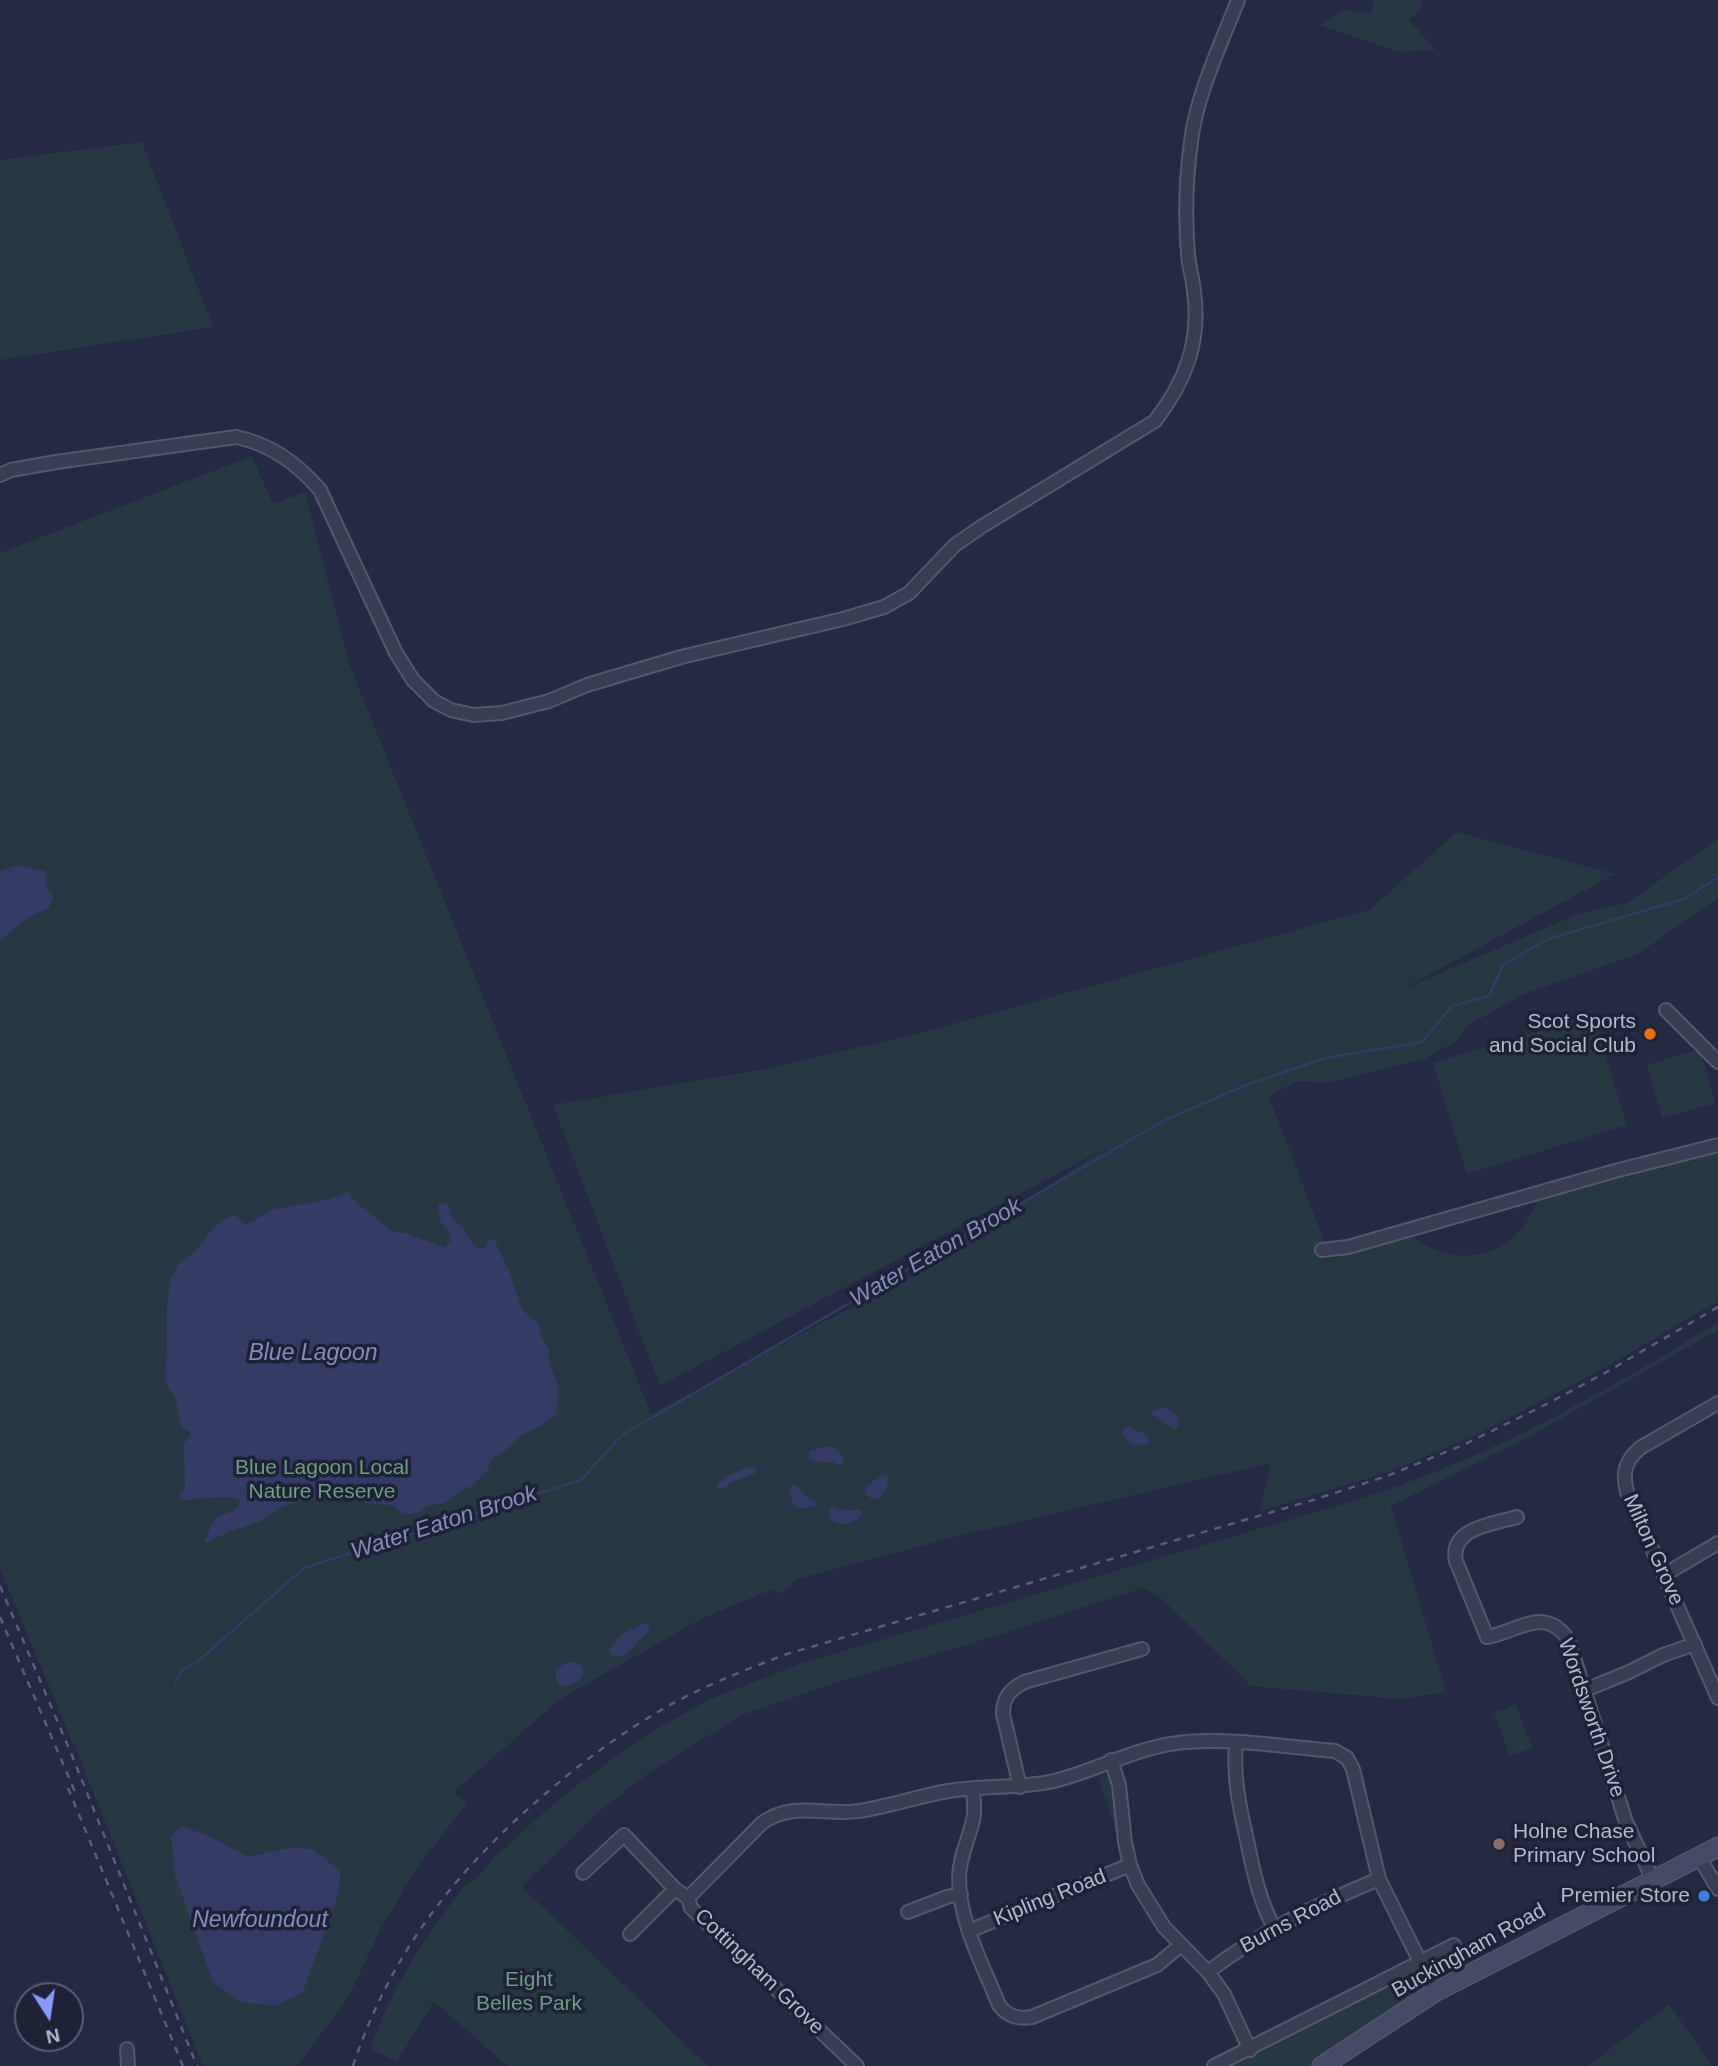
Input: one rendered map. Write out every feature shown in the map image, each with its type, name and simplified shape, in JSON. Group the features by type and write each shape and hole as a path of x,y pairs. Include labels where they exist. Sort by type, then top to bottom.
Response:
{"main road":[{"name":"Buckingham Road","path":"1322,2066 1435,1992 1718,1847"}],"street":[{"path":"0,475 11,470 56,462 236,437 254,441 276,451 306,473 320,490 396,653 413,680 434,701 451,710 473,715 502,713 549,701 587,685 681,657 884,607 909,593 955,545 1155,421 1173,398 1188,367 1196,327 1195,293 1188,258 1187,233 1191,143 1196,113 1238,0"},
{"path":"1666,1010 1718,1062"},
{"path":"1322,1250 1348,1247 1615,1171 1718,1145"},
{"name":"Milton Grove","path":"1718,1403 1640,1448 1631,1456 1625,1469 1624,1480 1695,1644 1712,1669 1718,1698"},
{"name":"Wordsworth Drive","path":"1517,1517 1461,1536 1454,1553 1456,1561 1487,1637 1540,1621 1562,1630 1568,1639 1626,1822 1653,1880"},
{"path":"1664,1575 1718,1543"},
{"path":"1585,1690 1663,1655 1695,1644"},
{"path":"1020,1787 1003,1714 1006,1695 1024,1682 1142,1649"},
{"name":"Cottingham Grove","path":"857,2066 691,1908 688,1898 772,1815 797,1809 842,1813 863,1811 948,1791 1020,1787 1069,1777 1139,1750 1162,1745 1186,1742 1236,1743 1335,1751 1347,1758 1353,1769 1379,1879 1435,1992"},
{"path":"1236,1743 1236,1791 1259,1896 1274,1928"},
{"path":"1111,1760 1119,1785 1130,1865 1150,1907 1164,1927 1208,1972 1224,1994 1250,2049"},
{"path":"973,1788 974,1818 959,1876 961,1894 970,1931 999,2006 1005,2012 1022,2018 1032,2017 1157,1965 1181,1945"},
{"path":"583,1873 624,1835 675,1889 688,1898"},
{"path":"1699,1857 1718,1888"},
{"name":"Kipling Road","path":"970,1931 1130,1865"},
{"name":"Burns Road","path":"1208,1972 1274,1928 1332,1898 1379,1879"},
{"path":"630,1934 675,1889"},
{"path":"908,1912 961,1894"},
{"name":"Buckingham Road","path":"1214,2066 1454,1945"},
{"path":"127,2049 128,2066"}],"green space":[{"path":"1374,0 1422,0 1422,8 1409,20 1436,50 1399,52 1320,25 1345,10 1370,13"},
{"path":"142,142 213,327 0,360 0,160"},
{"name":"Blue Lagoon Local Nature Reserve","path":"252,456 273,504 305,492 349,664 651,1414 912,1275 1104,1149 660,1386 553,1105 766,1069 920,1033 1369,910 1457,832 1615,874 1401,990 1578,914 1627,903 1718,839 1718,898 1638,954 1524,994 1467,1026 1455,1042 1424,1059 1327,1083 1296,1081 1269,1097 1325,1243 1322,1260 1412,1236 1448,1254 1466,1256 1484,1253 1501,1246 1516,1235 1528,1220 1537,1201 1718,1152 1718,1301 1604,1368 1480,1433 1389,1472 1260,1511 1271,1463 954,1537 798,1579 790,1583 791,1587 777,1594 773,1589 703,1618 560,1699 454,1792 467,1803 417,1868 380,1930 348,1998 297,2066 203,2066 0,1569 0,553"},
{"path":"1592,1013 1627,1125 1467,1174 1433,1063"},
{"path":"1700,1049 1715,1103 1662,1118 1647,1065"},
{"name":"Eight Belles Park","path":"1718,1322 1718,1330 1536,1433 1391,1506 1446,1692 1400,1699 1251,1686 1160,1597 1143,1588 967,1645 841,1681 742,1715 650,1772 601,1810 522,1887 708,2066 507,2066 434,2001 397,2061 370,2050 388,2005 411,1963 467,1884 475,1880 492,1860 577,1785 626,1749 711,1699 799,1664 1399,1486 1540,1424 1630,1375"},
{"path":"1516,1705 1532,1748 1510,1756 1494,1713"},
{"path":"1098,1776 1109,1776 1115,1791 1117,1832"},
{"path":"1458,1937 1466,1965 1440,1976 1431,1973 1435,1961 1456,1948 1453,1939"},
{"path":"1409,1972 1421,1975 1422,1986 1404,2006 1313,2066 1227,2066"},
{"path":"1669,2004 1712,2066 1588,2066"}],"water":[{"path":"17,865 45,871 47,889 53,896 49,908 29,917 0,940 0,871"},
{"name":"Blue Lagoon","path":"348,1192 357,1204 390,1231 406,1233 445,1248 451,1241 450,1233 441,1223 438,1207 439,1204 445,1203 453,1219 463,1228 475,1247 482,1249 488,1241 494,1239 522,1310 538,1323 540,1335 549,1349 549,1364 559,1393 556,1411 553,1417 519,1437 492,1459 488,1469 472,1486 463,1489 444,1503 427,1506 417,1513 400,1512 385,1504 346,1499 315,1499 296,1502 278,1509 263,1520 204,1541 216,1517 239,1507 239,1500 226,1497 182,1500 179,1496 185,1487 184,1444 190,1432 182,1427 176,1399 165,1382 170,1282 178,1265 196,1251 213,1228 223,1220 234,1215 245,1225 275,1209 327,1200"},
{"path":"1165,1408 1176,1414 1178,1427 1174,1429 1151,1414 1151,1411"},
{"path":"1128,1426 1145,1434 1150,1442 1146,1445 1132,1444 1122,1436 1122,1431"},
{"path":"828,1446 841,1454 844,1463 841,1466 833,1462 808,1459 810,1451"},
{"path":"750,1468 757,1470 754,1474 718,1489 717,1485 728,1476"},
{"path":"884,1474 888,1476 885,1491 880,1499 872,1499 867,1495 865,1487"},
{"path":"795,1484 806,1497 815,1500 814,1507 799,1508 793,1504 789,1488"},
{"path":"833,1506 844,1510 859,1510 861,1517 849,1523 836,1523 829,1517 829,1509"},
{"path":"647,1623 650,1627 648,1631 627,1653 620,1656 611,1655 609,1650 620,1636"},
{"path":"571,1662 577,1662 584,1674 575,1683 562,1687 556,1679 556,1671"},
{"name":"Newfoundout","path":"181,1826 209,1836 248,1857 289,1848 313,1849 340,1871 339,1892 303,1992 275,2006 241,2002 213,1982 175,1876 171,1836"}],"waterway":[{"name":"Water Eaton Brook","path":"175,1683 183,1670 197,1662 304,1568 581,1480 622,1435 1165,1120 1241,1087 1325,1058 1422,1042 1452,1006 1489,996 1503,965 1548,939 1684,899 1718,877"}],"railway":[{"path":"353,2066 368,2025 406,1951 454,1885 512,1824 560,1782 592,1756 661,1710 719,1681 787,1654 1387,1476 1463,1445 1541,1407 1718,1307"},
{"path":"0,1586 73,1758 197,2066"},
{"path":"0,1617 76,1794"},
{"path":"68,1788 183,2066"}],"place":[{"name":"Scot Sports and Social Club","path":"1650,1034"},
{"name":"Holne Chase Primary School","path":"1499,1844"},
{"name":"Premier Store","path":"1704,1896"}]}
